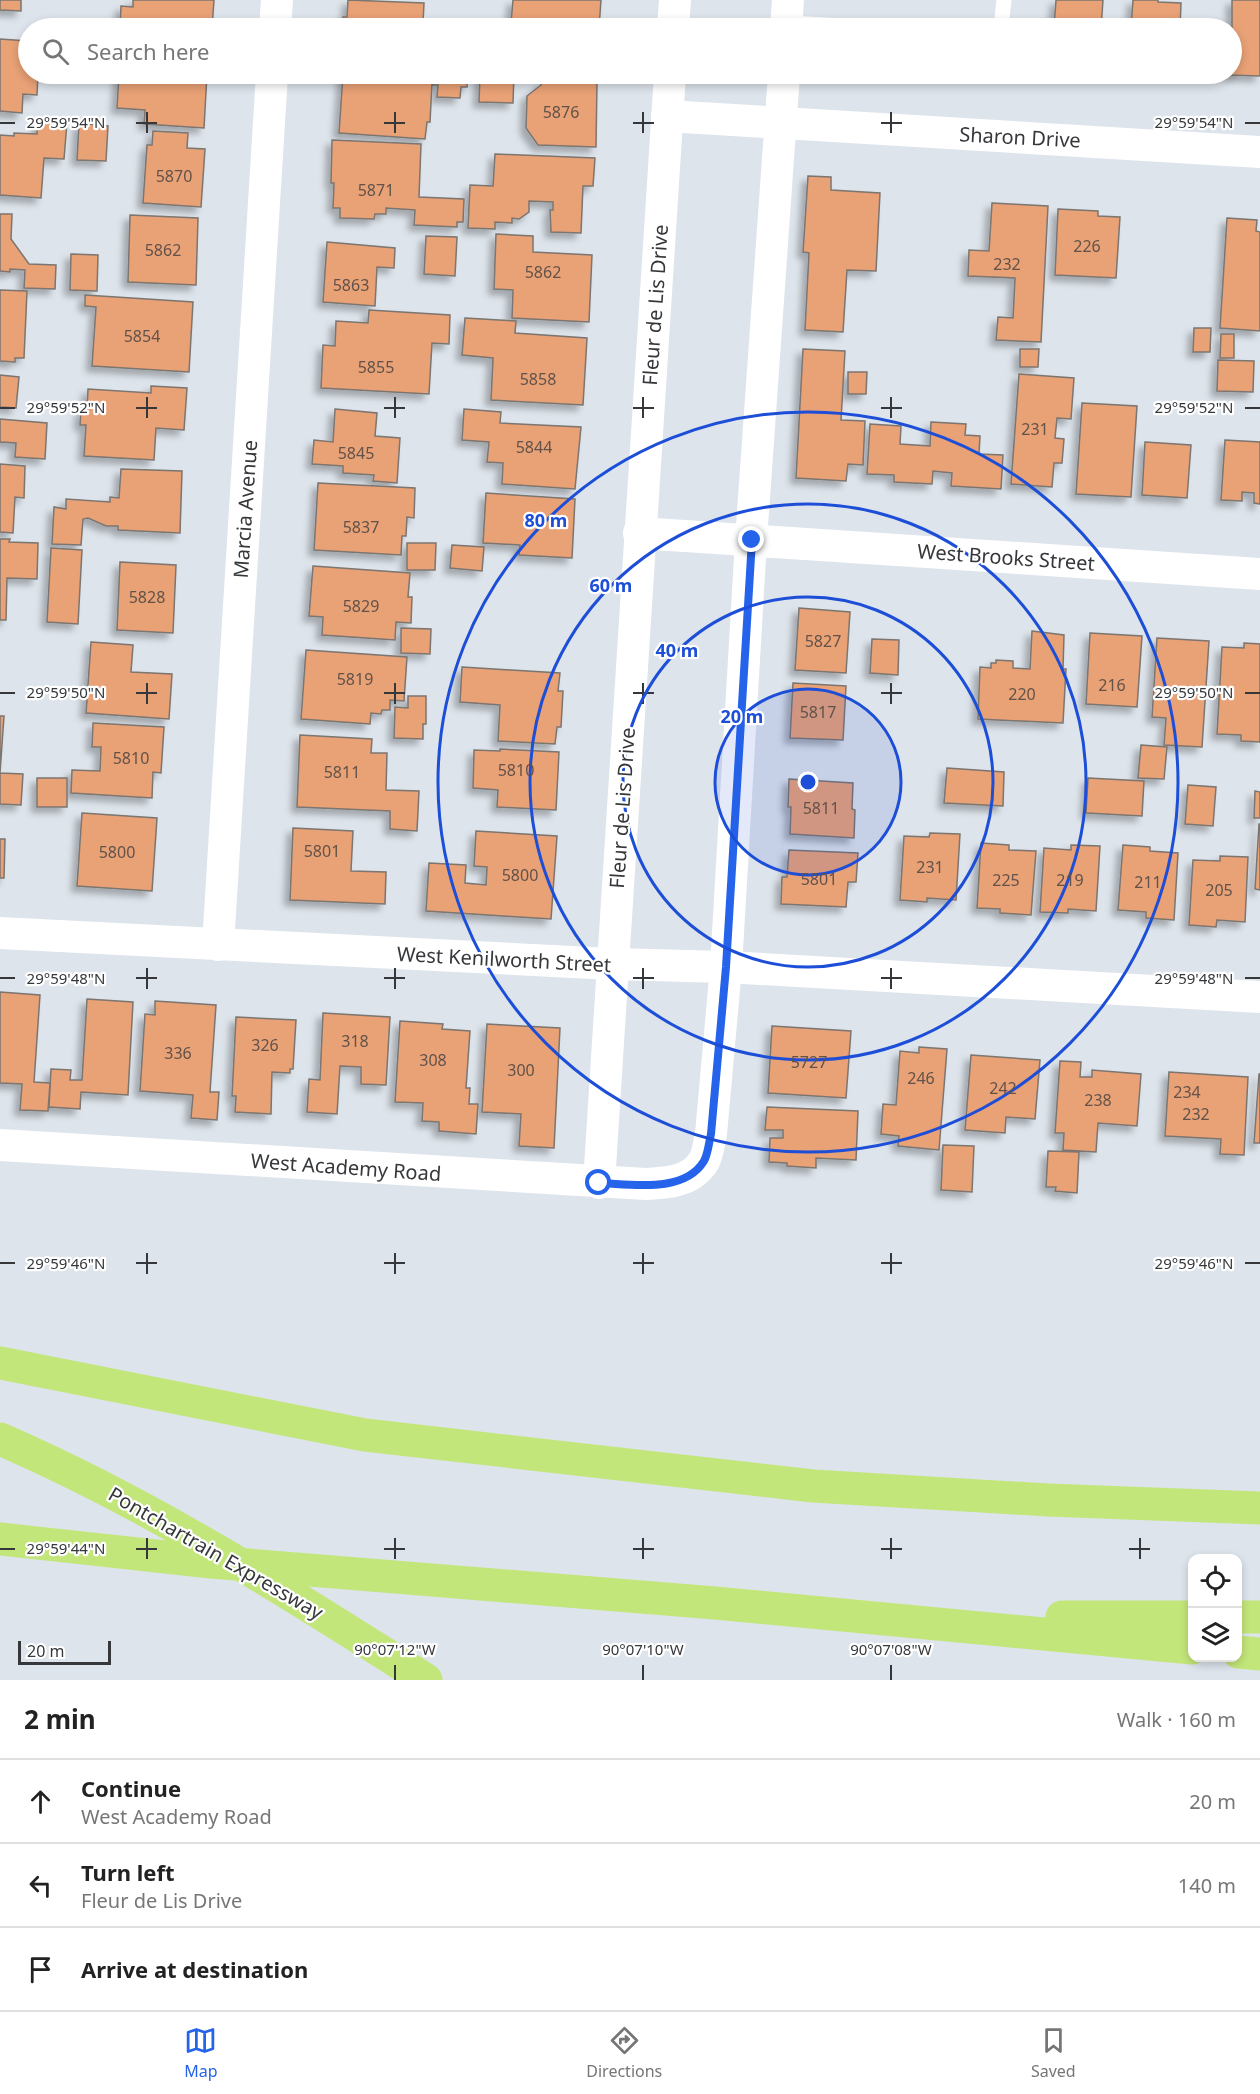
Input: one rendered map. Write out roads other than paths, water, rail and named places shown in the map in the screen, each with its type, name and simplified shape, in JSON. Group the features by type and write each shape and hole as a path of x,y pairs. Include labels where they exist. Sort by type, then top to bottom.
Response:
{"highway":[{"path":"0,1363 365,1435 813,1486 1048,1500 1260,1508"},
{"name":"Pontchartrain Expressway","path":"0,1439 60,1465 188,1532 426,1680"},
{"path":"0,1539 211,1562 715,1603 1188,1648"},
{"path":"715,1603 1000,1617 1188,1617"},
{"path":"1242,1617 1260,1617"},
{"path":"1242,1652 1260,1654"}],"street":[{"path":"276,18 277,0"},
{"path":"674,18 675,0"},
{"name":"Marcia Avenue","path":"218,945 271,84"},
{"name":"Fleur de Lis Drive","path":"599,1183 670,84"},
{"path":"726,967 783,84"},
{"name":"Sharon Drive","path":"668,116 1260,152"},
{"name":"West Brooks Street","path":"639,532 1260,574"},
{"name":"West Kenilworth Street","path":"0,933 612,964 726,967 1260,997"},
{"name":"West Academy Road","path":"0,1145 599,1183 670,1183 691,1176 705,1160 711,1134 726,967"}],"lane":[{"path":"1002,18 1004,0"}]}
